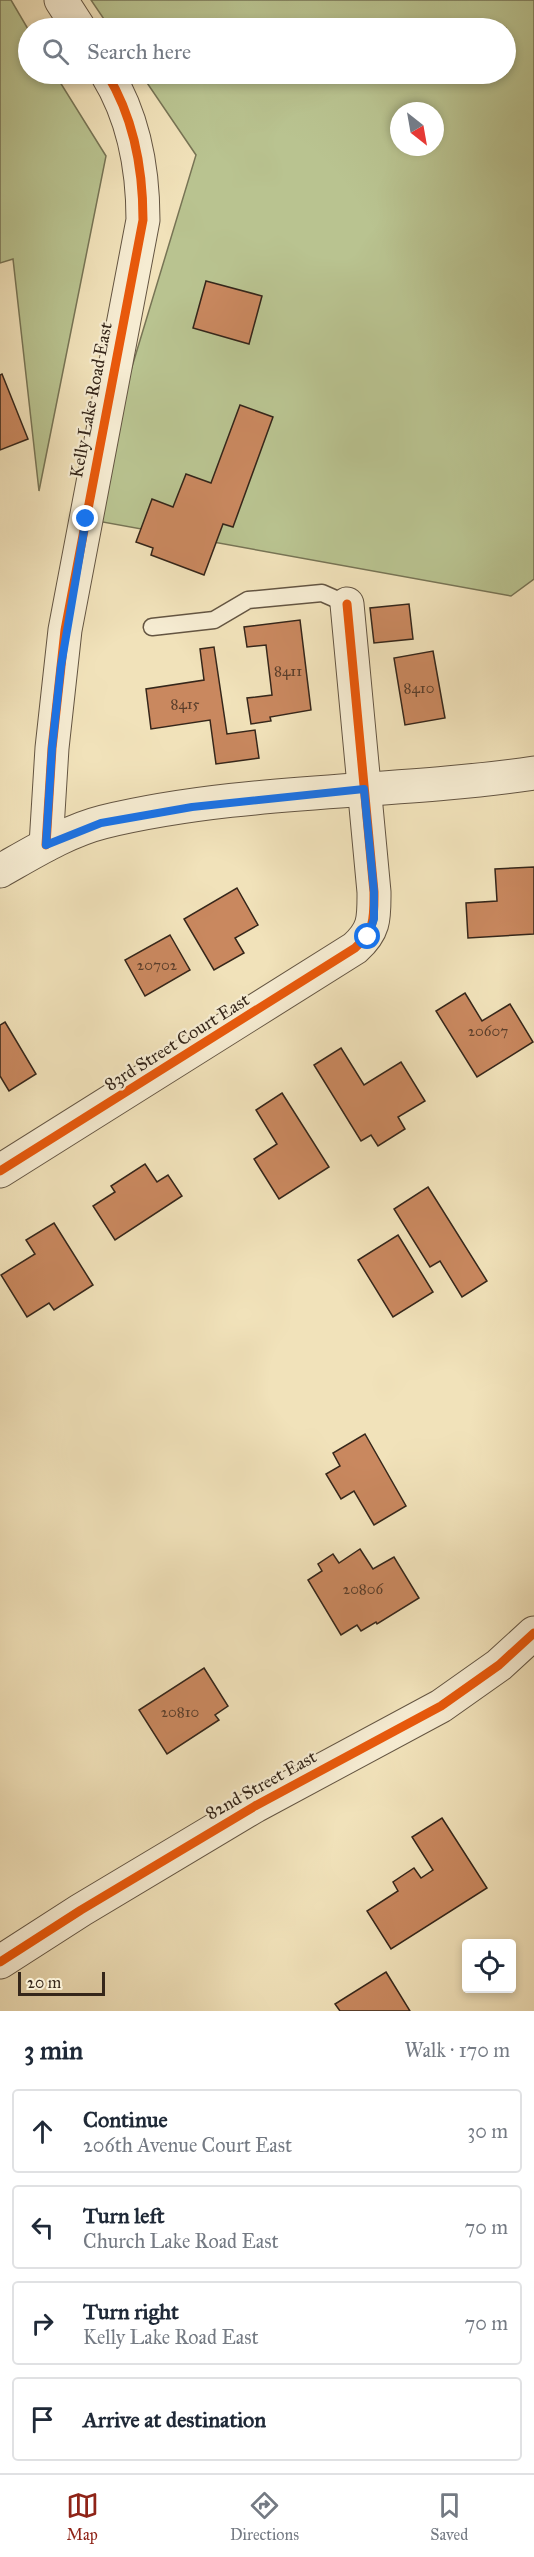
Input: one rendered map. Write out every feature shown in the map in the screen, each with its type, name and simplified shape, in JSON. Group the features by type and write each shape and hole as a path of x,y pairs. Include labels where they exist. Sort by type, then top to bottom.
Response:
{"street":[{"path":"62,0 73,18"},
{"name":"Kelly Lake Road East","path":"46,845 52,748 65,630 143,220 143,181 137,147 127,117 112,84"},
{"path":"347,604 364,789"},
{"path":"0,871 46,845 101,823 192,807 364,789 487,780 534,773"},
{"name":"83rd Street Court East","path":"0,1170 259,1010 355,948 368,937 374,919 374,892 364,789"},
{"name":"82nd Street East","path":"0,1962 81,1910 255,1806 441,1706 499,1665 534,1633"}],"lane":[{"path":"152,627 214,620 248,600 322,593 347,604"}],"green space":[{"path":"0,0 11,0 22,18 18,18 18,84 61,84 106,156 39,491 13,259 0,263"},
{"path":"91,0 534,0 534,579 511,596 86,519 196,155 148,84 516,84 516,18 103,18"}],"building":[{"path":"206,281 262,296 249,344 193,328"},
{"path":"2,374 28,439 0,450 0,375"},
{"path":"240,405 273,417 233,527 223,524 204,575 151,555 153,548 136,542 152,499 173,507 186,474 211,483"},
{"path":"409,604 413,639 374,643 370,608"},
{"path":"300,620 311,710 270,717 271,721 251,724 247,698 272,695 266,645 247,647 244,627"},
{"path":"214,647 227,734 255,730 259,758 216,764 210,720 151,729 146,689 204,680 200,649"},
{"path":"433,651 445,718 405,725 394,658"},
{"path":"534,867 534,934 468,938 466,903 497,901 495,869"},
{"path":"237,888 258,925 235,938 244,953 214,970 184,919"},
{"path":"170,935 190,970 145,996 125,960"},
{"path":"465,993 482,1021 510,1004 533,1042 477,1077 436,1011"},
{"path":"5,1022 36,1074 9,1091 0,1076 0,1025"},
{"path":"341,1048 364,1085 401,1062 425,1101 398,1117 405,1129 378,1146 371,1135 361,1141 314,1065"},
{"path":"282,1093 329,1167 279,1199 254,1159 277,1144 256,1110"},
{"path":"145,1164 157,1182 168,1175 182,1196 115,1240 93,1206 115,1192 111,1186"},
{"path":"428,1187 487,1281 462,1297 440,1261 430,1267 394,1209"},
{"path":"54,1223 93,1285 54,1310 49,1303 27,1317 1,1275 35,1254 26,1240"},
{"path":"398,1235 433,1292 393,1317 358,1260"},
{"path":"365,1434 406,1506 374,1525 354,1491 341,1499 326,1474 340,1466 333,1453"},
{"path":"360,1549 373,1569 394,1557 419,1598 377,1624 376,1622 361,1631 357,1625 341,1635 308,1580 322,1571 318,1564 333,1554 339,1563"},
{"path":"204,1668 228,1706 215,1715 219,1720 167,1754 139,1710"},
{"path":"442,1818 487,1888 391,1949 367,1911 398,1891 393,1882 414,1868 421,1878 433,1870 412,1837"},
{"path":"386,1972 410,2011 340,2011 335,2004"}],"cycle path":[{"path":"46,845 52,748 65,630 143,220 143,201 135,144 124,108 112,84"},
{"path":"0,1171 355,948 370,929 374,892 347,604"},
{"path":"0,1962 81,1910 255,1806 441,1706 499,1665 534,1633"}],"route":[{"path":"86,519 65,630 52,748 46,845 101,823 192,807 283,795 364,789 374,892 374,919 368,937"}]}
